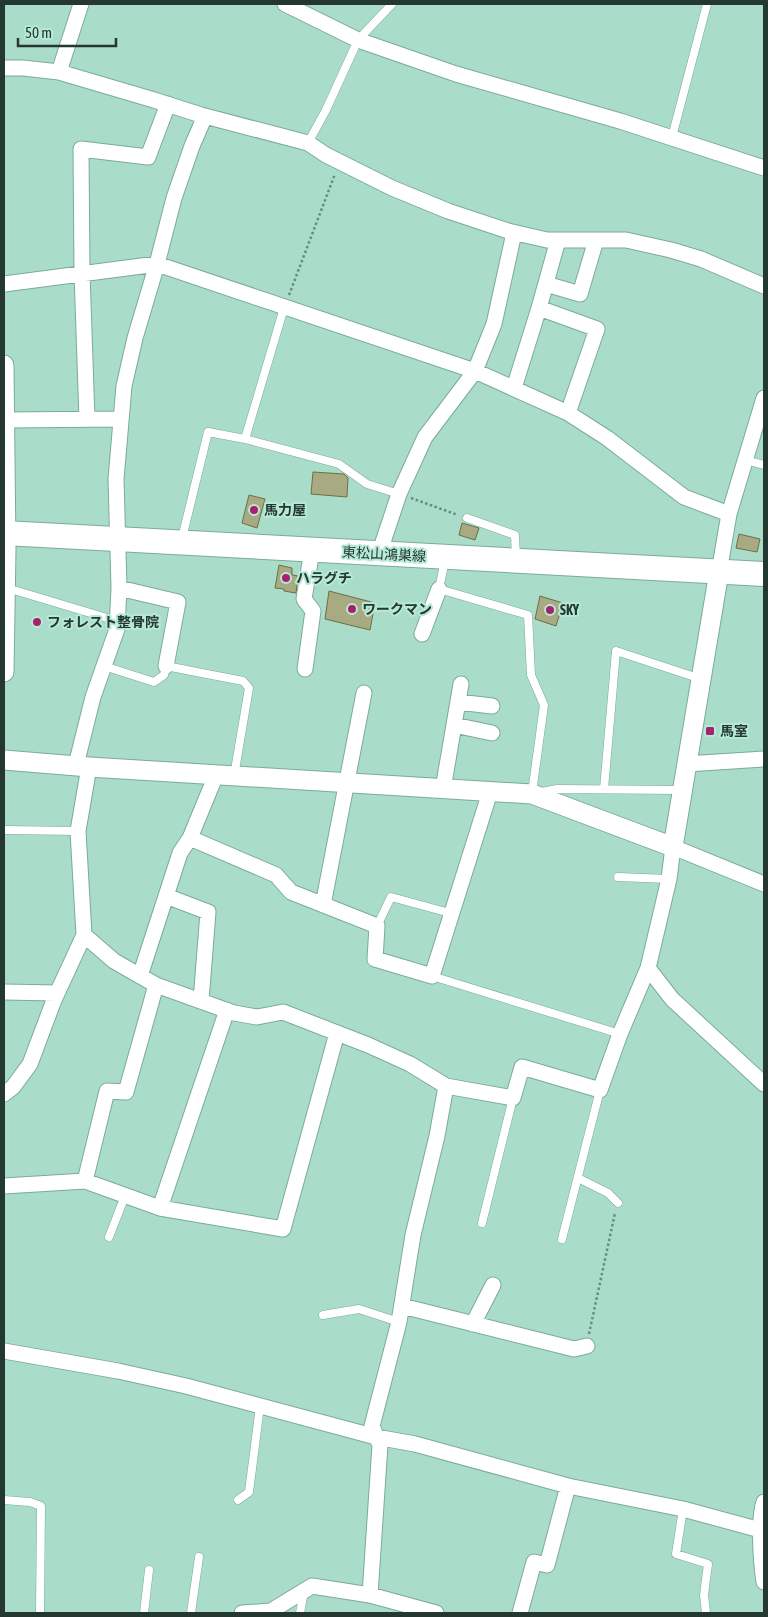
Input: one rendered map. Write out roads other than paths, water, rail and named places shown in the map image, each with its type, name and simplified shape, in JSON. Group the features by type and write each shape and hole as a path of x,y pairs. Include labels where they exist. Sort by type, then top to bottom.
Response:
{"main road":[{"name":"東松山鴻巣線","path":"5,533 764,574"}],"street":[{"path":"59,72 81,4"},
{"path":"285,4 358,40 456,74 620,121 764,168"},
{"path":"4,68 59,72 205,116 308,143 326,155 392,188 514,233 547,240 626,240 701,259 764,286"},
{"path":"86,419 81,148 148,157 168,104"},
{"path":"4,1094 13,1087 30,1064 57,993 84,935 78,831 82,766 93,697 117,628 119,588 116,479 124,386 174,198 192,146 205,116"},
{"path":"381,554 382,545 399,494 425,437 474,371 494,324 514,233"},
{"path":"514,388 558,240"},
{"path":"546,284 580,294 596,240"},
{"path":"4,284 157,264 474,371 514,388 568,413 607,438 684,497 729,514"},
{"path":"539,308 597,328 568,413"},
{"path":"4,365 6,588 4,672"},
{"path":"84,935 114,962 156,985 227,1010 257,1017 283,1012 410,1064 446,1086 513,1098 522,1067 600,1090 620,1034 648,968 669,879 686,764 729,514 764,398"},
{"path":"5,420 121,419"},
{"path":"305,669 313,611 304,599 312,550"},
{"path":"119,588 178,602 166,666"},
{"path":"422,634 439,589"},
{"path":"443,789 461,684"},
{"path":"323,905 345,783 364,693"},
{"path":"458,702 492,706"},
{"path":"454,726 492,733"},
{"path":"686,764 764,759"},
{"path":"4,760 532,794 673,847 764,884"},
{"path":"140,976 180,854 225,775"},
{"path":"190,838 276,876 291,892 377,926 375,959 432,976 450,913 490,792"},
{"path":"166,896 208,912 201,1001"},
{"path":"648,968 672,999 764,1085"},
{"path":"85,1181 107,1091 126,1092 156,985"},
{"path":"4,992 57,993"},
{"path":"160,1208 227,1010"},
{"path":"4,1186 85,1181 160,1208 283,1229 337,1033"},
{"path":"370,1595 380,1445 372,1426 399,1322 413,1235 437,1136 446,1086"},
{"path":"474,1324 493,1285"},
{"path":"402,1306 574,1349 587,1346"},
{"path":"4,1351 186,1386 376,1437 415,1444 568,1486 683,1508 762,1531"},
{"path":"520,1613 534,1562 547,1565 568,1486"},
{"path":"764,1502 762,1508 764,1582"},
{"path":"242,1613 271,1611 312,1586 370,1595 436,1613"}],"lane":[{"path":"308,143 326,110 358,40 392,4"},
{"path":"672,138 707,4"},
{"path":"245,439 284,308"},
{"path":"183,542 184,530 208,432 245,439 340,464 367,484 399,494"},
{"path":"745,460 764,465"},
{"path":"467,518 515,535 516,561"},
{"path":"446,558 439,589 528,615 531,675 544,705 532,794 557,789 682,790"},
{"path":"6,588 117,621"},
{"path":"604,789 616,651 701,679"},
{"path":"104,666 154,682 164,675 166,666 243,681 249,688 225,775"},
{"path":"4,830 78,831"},
{"path":"618,877 669,879"},
{"path":"377,926 391,897 450,913"},
{"path":"432,976 620,1034"},
{"path":"562,1238 600,1090"},
{"path":"482,1223 513,1098"},
{"path":"578,1178 608,1193 618,1203"},
{"path":"109,1237 125,1196"},
{"path":"323,1315 359,1309 399,1322"},
{"path":"238,1500 249,1492 260,1406"},
{"path":"4,1500 30,1502 41,1506 40,1613"},
{"path":"683,1508 676,1554 708,1564 704,1595 706,1613"},
{"path":"191,1613 200,1557"},
{"path":"144,1613 149,1570"},
{"path":"300,1613 304,1590"}],"place":[{"name":"馬力屋","path":"254,510"},
{"name":"ハラグチ","path":"286,578"},
{"name":"ワークマン","path":"352,609"},
{"name":"SKY","path":"550,610"},
{"name":"フォレスト整骨院","path":"37,622"},
{"name":"馬室","path":"710,731"}]}
